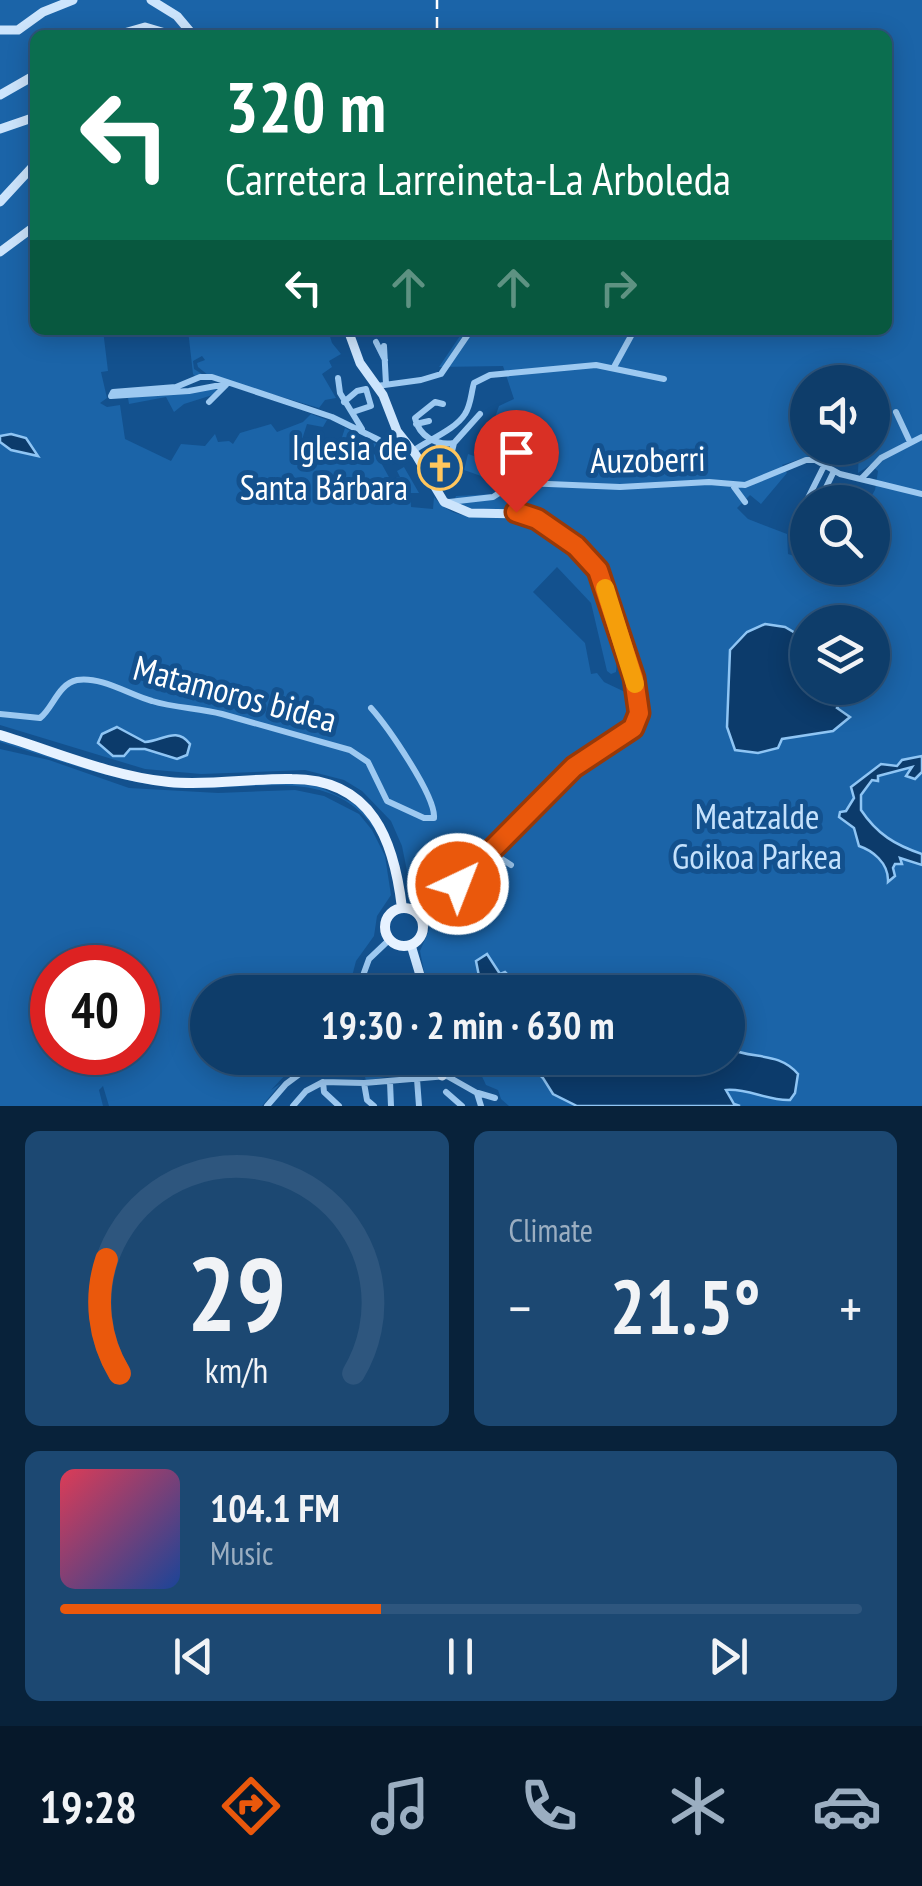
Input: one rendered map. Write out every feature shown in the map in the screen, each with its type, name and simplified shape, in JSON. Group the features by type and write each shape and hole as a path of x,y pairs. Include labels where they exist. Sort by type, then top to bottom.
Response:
{"main road":[{"path":"0,735 149,780 202,784 297,779 342,790 369,811 386,836 394,857 402,908"},
{"path":"402,908 414,910 422,919 423,932 411,946 389,940 385,929 388,918 402,908"}],"street":[{"path":"0,30 18,30 43,12 73,0"},
{"path":"151,0 177,16 189,30"},
{"path":"0,95 30,78"},
{"path":"0,129 30,119"},
{"path":"0,202 30,169"},
{"path":"0,252 30,230"},
{"path":"350,335 360,363 382,385 397,431 446,504 470,513 522,513 537,519 589,557 601,577 640,706 633,728 574,767 422,919"},
{"path":"382,385 441,374 468,335"},
{"path":"614,366 631,336"},
{"path":"380,344 387,366 382,385"},
{"path":"452,428 467,411 474,383 493,374 586,365 614,366 664,379"},
{"path":"226,384 189,391 110,396 113,392 176,386 208,376 332,417 392,451 454,442"},
{"path":"338,378 344,402 364,433"},
{"path":"209,402 226,384"},
{"path":"344,402 357,390 366,389 372,406 353,412"},
{"path":"436,442 422,434 416,416 429,404 443,404"},
{"path":"896,412 910,442"},
{"path":"453,469 448,468 454,442 480,414"},
{"path":"416,424 430,421"},
{"path":"431,462 438,453 435,434 470,426"},
{"path":"861,480 881,458 922,437"},
{"name":"Auzoberri","path":"446,504 493,497 525,483 662,487 710,482 733,486 757,481 790,465"},
{"path":"825,465 861,480 922,494"},
{"path":"827,485 834,471"},
{"name":"Auzoberri","path":"733,486 745,502"},
{"name":"Matamoros bidea","path":"0,714 40,718 71,683 93,682 154,702 222,714 350,750 368,762 387,800 432,820 434,809 419,780 371,708"},
{"path":"488,851 511,865"},
{"path":"364,975 369,960 389,940"},
{"path":"411,946 420,975"},
{"path":"267,1106 298,1075"},
{"path":"445,1076 445,1093 462,1106"},
{"path":"293,1106 306,1091 323,1082 364,1084 445,1076 495,1098"},
{"path":"417,1079 419,1106"},
{"path":"323,1082 324,1092 339,1106"},
{"path":"390,1082 391,1106"},
{"path":"364,1084 371,1105"},
{"path":"477,1093 481,1106"}],"green space":[{"name":"Meatzalde Goikoa Parkea","path":"0,0 922,0 922,1106 509,1106 498,1090 486,1085 481,1075 745,1075 745,975 425,975 420,951 433,921 449,901 448,885 430,900 416,899 391,821 362,791 344,780 305,770 201,774 145,769 0,725","holes":["30,30 892,30 892,335 461,335 439,367 503,366 514,399 499,406 488,437 492,452 480,458 468,454 464,470 498,482 502,489 495,494 456,496 453,504 479,511 529,511 568,535 597,560 613,592 642,694 642,727 578,768 557,775 612,735 628,716 631,705 625,692 604,682 597,673 591,674 585,643 533,592 557,567 591,603 607,671 616,672 598,585 587,566 568,547 520,518 463,515 434,497 433,509 411,507 410,493 419,493 404,467 397,471 400,477 390,479 371,451 377,444 356,438 345,428 334,462 298,452 307,424 323,427 327,420 311,414 303,422 277,432 271,424 240,433 233,444 218,442 215,434 205,446 181,444 171,461 125,439 120,405 107,407 100,403 107,398 101,372 108,371 104,335 30,335","790,365 890,365 890,465 870,465 878,471 876,485 890,485 890,585 790,585 787,534 748,519 737,508 750,495 761,504 787,473 782,465 790,462"]},
{"path":"189,335 330,335 341,354 329,361 332,367 322,374 336,398 325,400 319,408 208,375 198,367 197,363 205,360 202,356 193,361 194,369 202,374 193,374"},
{"path":"214,388 222,392 184,404 174,412 166,397 129,404 128,398"},
{"path":"1,739 111,775 315,785 357,805 375,825 386,850 367,820 345,800 318,790 141,783 60,762 0,742"},
{"path":"0,749 49,760 129,788 218,793 295,790 324,796 359,814 385,856 391,895 377,916 374,936 356,961 352,975 190,975 190,1075 285,1075 262,1106 109,1106 103,1086 99,1090 103,1106 0,1106"},
{"path":"365,1075 394,1075 366,1081"}],"shaded area":[{"path":"0,436 26,438 38,456 11,450 0,442"},
{"path":"765,624 790,630 790,705 839,705 837,708 850,717 833,731 782,739 778,748 758,753 735,750 727,727 730,650 747,632"},
{"path":"117,727 145,742 180,736 190,744 187,755 177,759 145,749 130,749 124,756 113,756 98,743 102,734"},
{"path":"922,756 922,772 915,779 906,776 912,767 878,776 878,781 872,780 861,795 861,810 873,826 922,854 922,865 900,858 902,864 895,864 895,876 888,882 882,863 859,846 854,828 839,817 840,812 846,811 854,798 851,787 881,764 897,766 902,760"},
{"path":"487,954 500,974 508,975 479,975 476,961"},
{"path":"745,1053 782,1062 798,1074 790,1100 726,1090 734,1104 740,1106 577,1106 553,1094 540,1075 745,1075"}],"railway":[{"path":"437,0 437,30"}],"slow traffic":[{"path":"605,588 635,684"}],"place":[{"name":"Iglesia de Santa Bárbara","path":"440,468"}],"route":[{"path":"458,884 574,767 633,728 639,713 634,678 598,570 576,546 537,519 516,512"}]}
